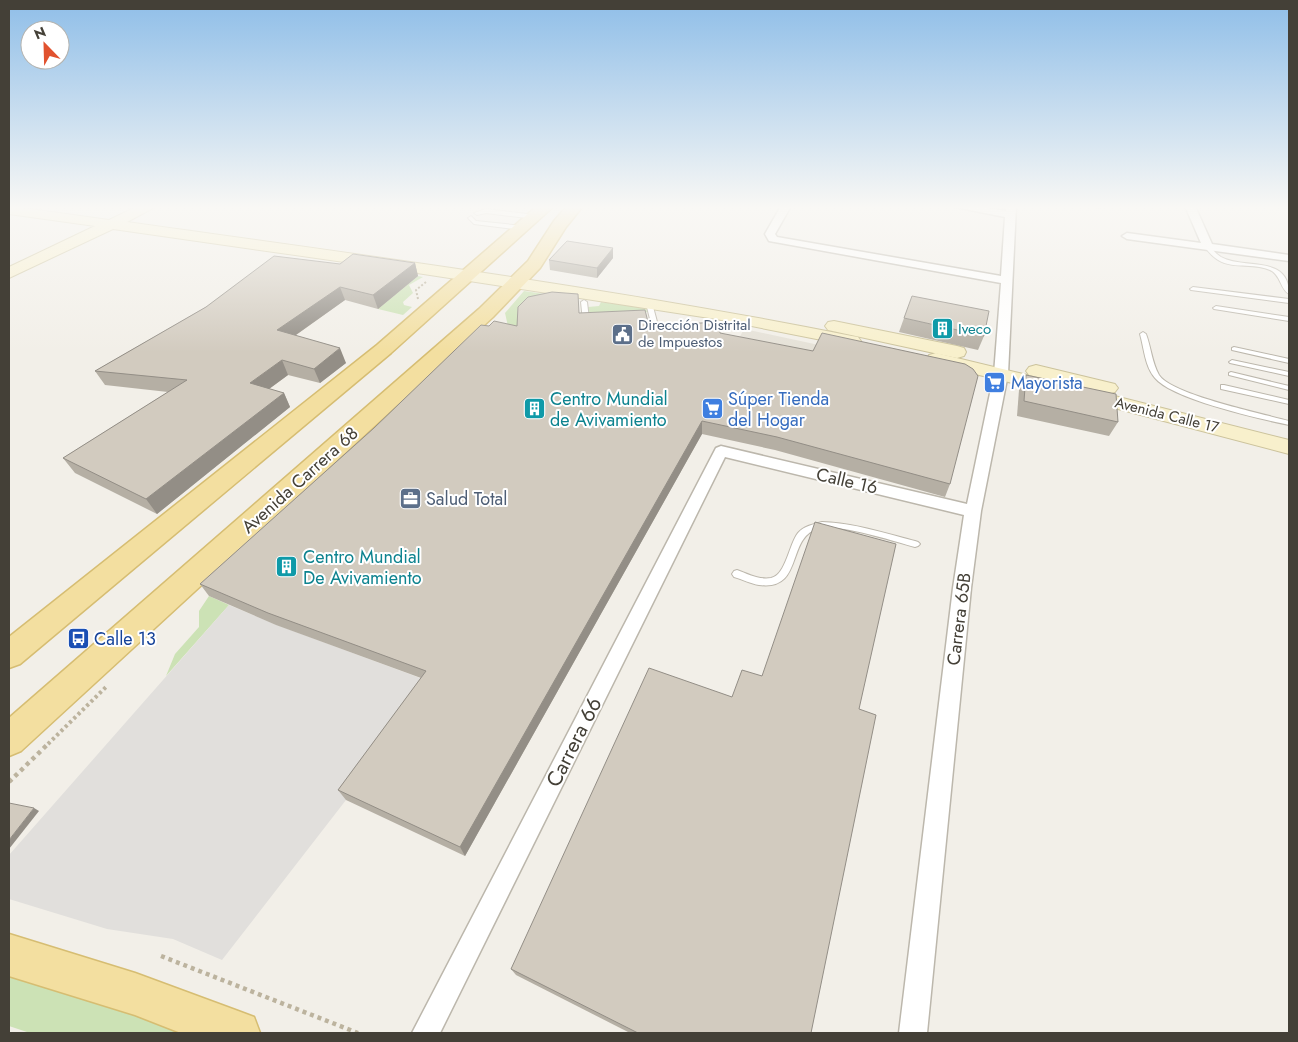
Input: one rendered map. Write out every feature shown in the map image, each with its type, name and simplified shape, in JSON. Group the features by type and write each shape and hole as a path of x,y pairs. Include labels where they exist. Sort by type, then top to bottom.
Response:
{"main road":[{"path":"9,656 347,379 493,255"},
{"name":"Avenida Carrera 68","path":"9,740 450,346 521,278 541,255"},
{"path":"9,955 135,994 238,1033"}],"street":[{"path":"9,273 50,255"},
{"name":"Avenida Calle 17","path":"301,255 475,271"},
{"name":"Avenida Calle 17","path":"368,255 849,329 1001,368 1289,447"},
{"path":"860,255 1008,281"},
{"name":"Carrera 65B","path":"913,1033 973,510 1001,368 1009,255"},
{"path":"1264,255 1289,258"},
{"name":"Avenida Calle 17","path":"521,278 648,312 719,309"},
{"name":"Avenida Calle 17","path":"1001,368 1289,434"},
{"name":"Calle 16","path":"721,451 973,510"},
{"name":"Carrera 66","path":"426,1033 721,451"}],"lane":[{"path":"1212,255 1221,260 1273,269 1280,274 1289,292"},
{"path":"1193,289 1289,301"},
{"path":"584,302 586,321 596,320"},
{"path":"1216,308 1289,320"},
{"path":"648,312 657,335 666,334"},
{"path":"1144,334 1157,378 1174,389 1234,409 1289,423"},
{"path":"1234,350 1289,361"},
{"path":"1232,362 1289,374"},
{"path":"1231,374 1289,388"},
{"path":"1224,387 1289,402"},
{"path":"736,574 752,581 765,583 778,579 785,574 802,534 813,527 830,524 915,544"}],"path":[{"path":"418,301 416,290 431,278"},
{"path":"161,956 358,1033"}],"shaded area":[{"path":"744,329 819,345 811,363 734,348"},
{"path":"229,605 277,625 431,682 346,800 222,960 173,939 107,929 9,899 9,855"}],"green space":[{"path":"418,276 423,277 409,285 413,293 403,302 404,305 412,307 403,315 378,309"},
{"path":"524,291 578,299 510,335 505,313"},
{"path":"601,302 646,308 647,312 590,319 588,307 599,306"},
{"path":"209,596 229,605 166,676 175,654 199,627 199,611"},
{"path":"9,966 129,1005 188,1033 30,1033 9,1026"}],"building":[{"path":"352,255 415,263 373,295 340,287 277,330 340,348 314,369 282,360 250,383 284,393 146,499 63,458 187,380 95,371 206,307 274,256 340,264"},
{"path":"554,255 608,255 597,268 549,260"},
{"path":"552,292 578,294 579,313 645,310 649,326 718,322 720,333 813,351 822,333 965,364 973,369 978,376 950,484 777,437 702,421 460,847 338,790 426,671 268,613 200,584 374,428 481,325 489,326 494,321 517,326 518,307 528,297"},
{"path":"912,296 989,311 984,336 904,318"},
{"path":"1026,375 1116,394 1118,422 1024,401"},
{"path":"815,522 896,544 859,709 876,715 811,1033 638,1033 511,969 649,668 732,697 742,670 762,676"},
{"path":"9,803 34,808 9,840"}],"place":[{"name":"Iveco","path":"942,329"},
{"name":"Dirección Distrital de Impuestos","path":"622,334"},
{"name":"Mayorista","path":"995,383"},
{"name":"Centro Mundial de Avivamiento","path":"534,409"},
{"name":"Súper Tienda del Hogar","path":"712,409"},
{"name":"Salud Total","path":"410,499"},
{"name":"Centro Mundial De Avivamiento","path":"287,567"},
{"name":"Calle 13","path":"78,639"}]}
